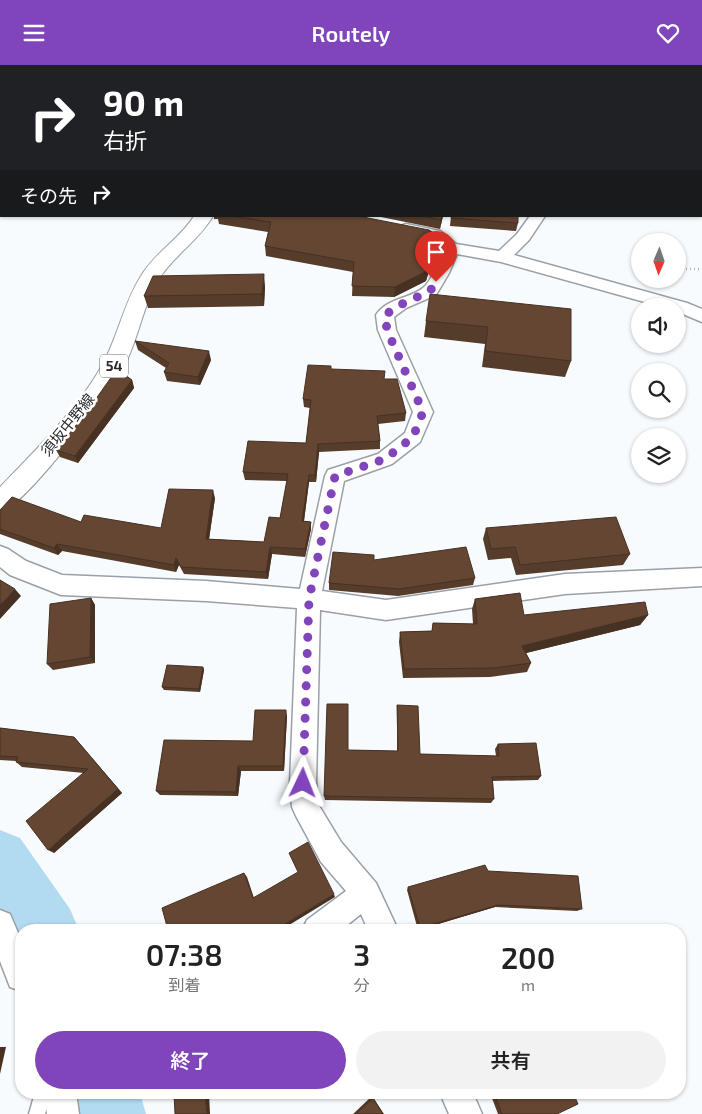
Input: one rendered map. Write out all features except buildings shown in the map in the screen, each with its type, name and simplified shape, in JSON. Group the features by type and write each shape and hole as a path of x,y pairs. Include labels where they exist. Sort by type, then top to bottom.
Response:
{"main road":[{"name":"須坂中野線","path":"0,503 64,433 100,386 116,361 138,297 150,276 165,257 191,235 203,217"}],"street":[{"path":"503,257 523,237 537,217"},
{"path":"388,225 434,234 451,248 503,257 681,307 702,316"},
{"path":"380,924 366,893 331,852 305,807 303,783 309,599 335,476 385,459 413,437 423,412 387,330 385,315 400,305 430,291 441,273 451,248"},
{"path":"0,555 18,568 61,585 206,591 309,599 386,610 565,584 702,577"},
{"path":"326,924 366,893"},
{"path":"0,924 15,961"},
{"path":"61,1099 63,1114"},
{"path":"459,1099 466,1114"}],"lane":[{"path":"36,1114 42,1099"}],"path":[{"path":"686,269 702,269"}],"waterway":[{"path":"0,858 45,924"},
{"path":"108,1099 112,1114"}],"route":[{"path":"303,783 309,599 335,476 385,459 413,437 423,412 387,330 385,315 400,305 430,291 436,282"}]}
